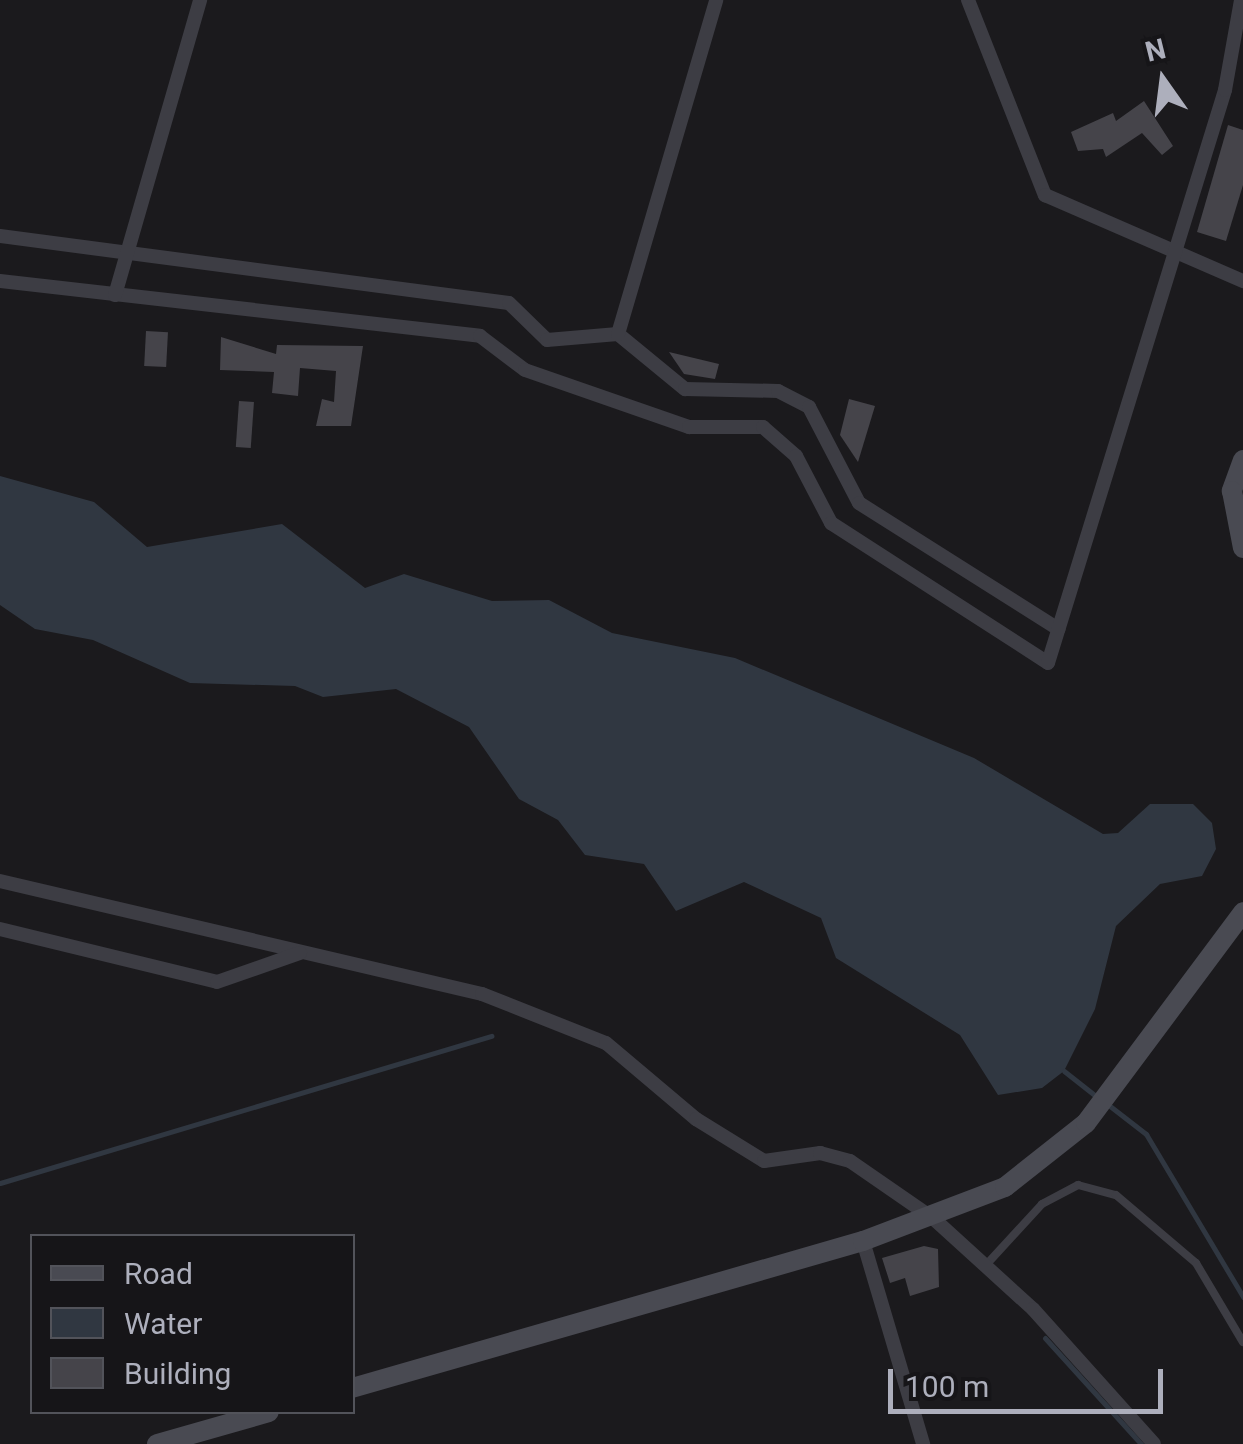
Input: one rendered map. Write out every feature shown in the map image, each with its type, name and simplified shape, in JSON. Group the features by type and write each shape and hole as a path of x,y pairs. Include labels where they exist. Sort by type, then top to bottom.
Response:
{"street":[{"path":"115,295 200,0"},
{"path":"618,334 716,0"},
{"path":"968,0 1046,194 1243,281"},
{"path":"0,281 480,336 525,370 606,393 689,427 763,428 796,456 831,523 1048,662 1225,90 1241,0"},
{"path":"0,236 508,304 547,340 618,334 685,388 796,399 820,422 859,503 1058,629"},
{"path":"1243,460 1232,490 1243,548"},
{"path":"0,881 301,953 557,1020 646,1071 730,1143 764,1161 820,1154 850,1161 934,1219 986,1265 1154,1444"},
{"path":"355,1387 934,1219 1025,1175 1086,1123 1130,1069 1243,912"},
{"path":"0,928 217,982 301,953"},
{"path":"863,1240 923,1444"},
{"path":"156,1444 263,1414"}],"lane":[{"path":"986,1265 1054,1198 1078,1186 1116,1194 1196,1263 1243,1342"}],"water":[{"path":"0,476 94,502 147,547 282,524 365,588 404,574 492,601 549,600 612,633 735,658 974,758 1103,834 1118,833 1150,804 1193,804 1212,823 1216,849 1202,876 1160,884 1116,926 1095,1009 1064,1071 1042,1088 998,1095 960,1035 836,958 821,918 744,882 676,911 644,864 585,855 558,820 519,799 469,727 396,689 323,697 295,686 190,683 93,640 35,629 0,605"}],"building":[{"path":"1144,101 1173,146 1162,155 1142,133 1106,157 1103,149 1078,151 1071,132 1113,113 1116,121"},
{"path":"1228,125 1243,130 1243,185 1226,241 1197,232"},
{"path":"146,331 168,332 166,367 144,366"},
{"path":"221,337 276,354 277,345 363,346 351,426 316,426 322,399 334,402 336,371 300,368 298,396 272,393 274,372 220,370"},
{"path":"669,352 719,364 715,379 684,374"},
{"path":"849,399 875,406 858,462 840,435"},
{"path":"239,401 254,402 251,448 236,447"},
{"path":"924,1246 938,1249 939,1287 910,1296 905,1278 890,1283 882,1258"}],"waterway":[{"path":"0,1183 491,1036"},
{"path":"1064,1071 1097,1097"},
{"path":"1106,1103 1146,1134 1243,1297"},
{"path":"1045,1338 1141,1444"}]}
